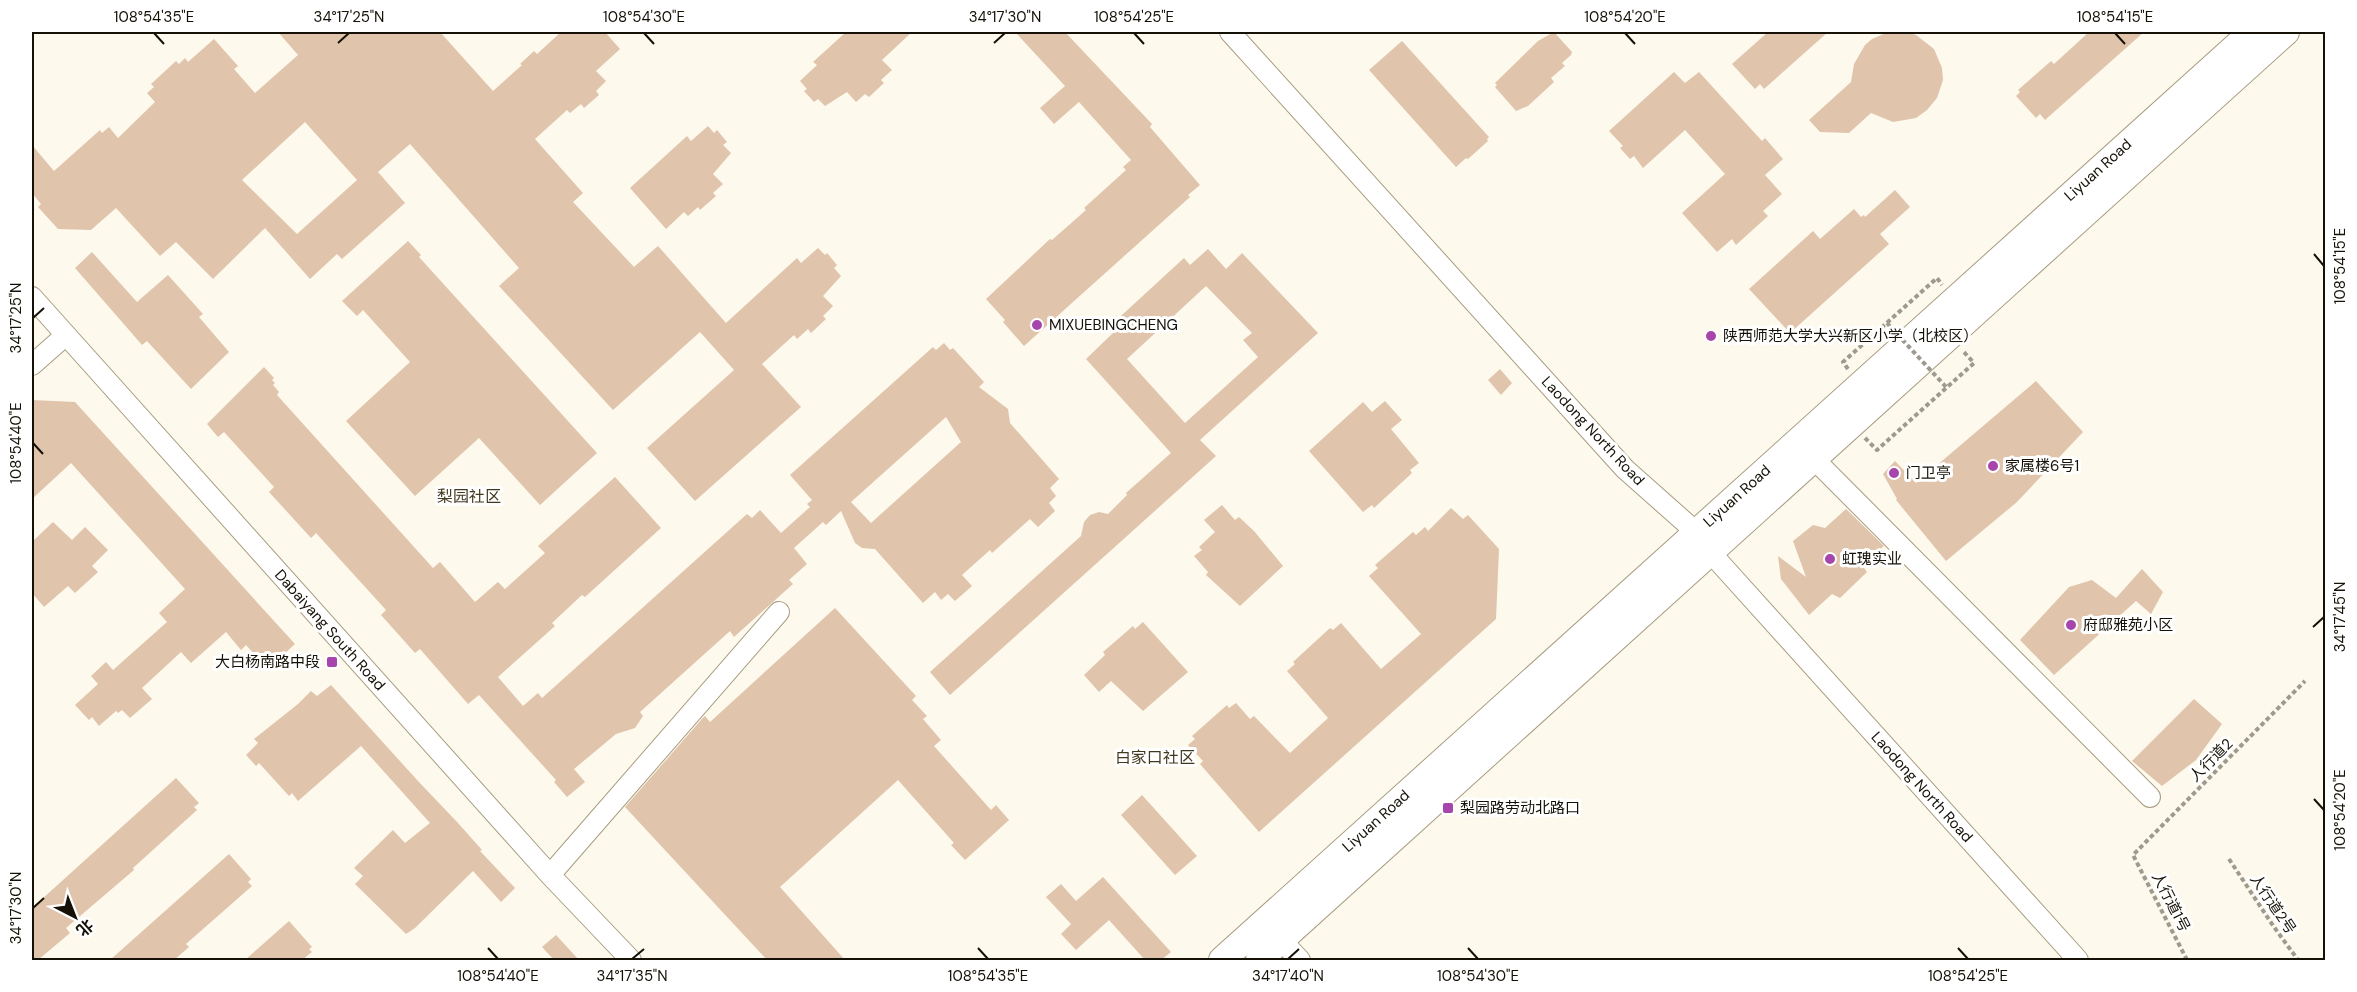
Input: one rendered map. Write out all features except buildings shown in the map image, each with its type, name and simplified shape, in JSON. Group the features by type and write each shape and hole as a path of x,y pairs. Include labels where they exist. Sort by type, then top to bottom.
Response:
{"main road":[{"name":"Liyuan Road","path":"1259,960 1703,542 2252,32"},
{"name":"Liyuan Road","path":"1222,960 1703,542 1814,459 2286,32"}],"street":[{"name":"Laodong North Road","path":"1230,32 1625,469 1703,542 2078,960"},
{"name":"Dabaiyang South Road","path":"32,297 550,875 631,960"},
{"path":"32,365 66,335"},
{"path":"1814,459 2150,797"},
{"path":"550,875 779,612"},
{"path":"1281,940 1300,960"}],"path":[{"path":"1843,362 1936,278"},
{"path":"1887,323 1946,387"},
{"path":"1877,450 1974,363"},
{"name":"人行道2","path":"2133,855 2305,681"},
{"name":"人行道1号","path":"2133,855 2187,960"},
{"name":"人行道2号","path":"2229,859 2298,960"}],"place":[{"name":"MIXUEBINGCHENG","path":"1037,325"},
{"name":"陕西师范大学大兴新区小学（北校区）","path":"1711,336"},
{"name":"家属楼6号1","path":"1993,466"},
{"name":"门卫亭","path":"1894,473"},
{"name":"虹瑰实业","path":"1830,559"},
{"name":"府邸雅苑小区","path":"2071,625"},
{"name":"大白杨南路中段","path":"332,662"},
{"name":"梨园路劳动北路口","path":"1448,808"}],"district":[{"name":"梨园社区","path":"469,496"},
{"name":"白家口社区","path":"1155,757"}]}
